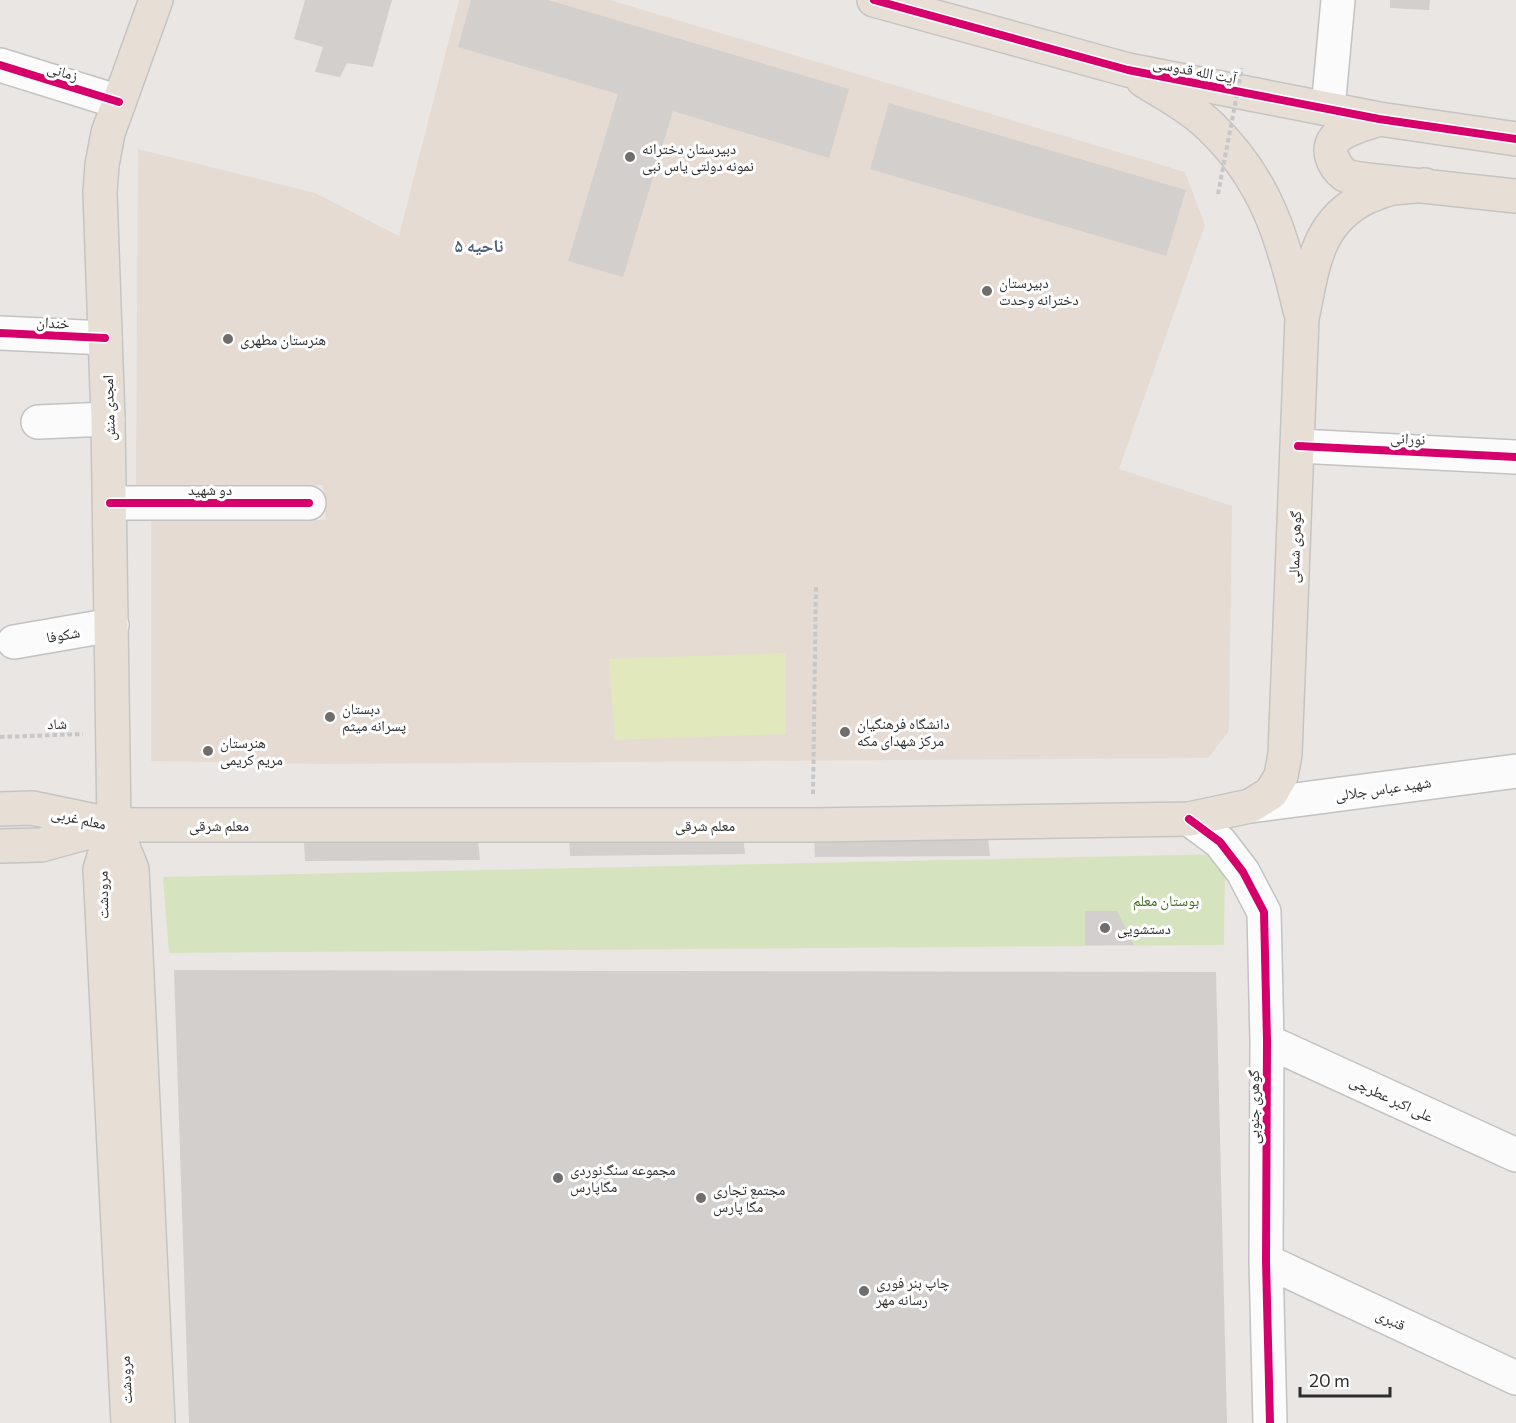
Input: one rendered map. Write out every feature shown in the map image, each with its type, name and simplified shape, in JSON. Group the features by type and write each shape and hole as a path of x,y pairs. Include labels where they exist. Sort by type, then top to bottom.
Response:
{"main road":[{"name":"امجدی منش","path":"114,825 110,503 100,192 108,133 156,0"},
{"name":"آیت الله قدوسی","path":"874,0 1128,70 1328,109 1516,139"},
{"name":"آیت الله قدوسی","path":"1128,70 1210,125 1235,153 1256,183 1272,213 1281,237 1302,318"},
{"path":"1379,118 1349,130 1336,139 1332,148 1332,157 1337,168 1346,176 1516,196"},
{"path":"1302,318 1315,261 1323,237 1331,224 1357,202 1374,194 1391,188 1425,185"},
{"name":"گوهری شمالی","path":"1281,776 1285,754 1302,318"},
{"name":"معلم شرقی","path":"114,825 813,825 1189,819 1250,806 1271,793 1281,776"},
{"name":"معلم غربی","path":"0,808 32,808 114,825"},
{"name":"معلم غربی","path":"0,846 41,845 114,825"},
{"name":"مرودشت","path":"114,825 132,869 132,1190 128,1423"},
{"name":"مرودشت","path":"132,1190 158,1423"}],"street":[{"path":"1328,109 1338,0"},
{"name":"زمانی","path":"0,65 119,102"},
{"name":"خندان","path":"0,333 105,338"},
{"path":"38,422 108,419"},
{"name":"نورانی","path":"1298,446 1516,458"},
{"name":"دو شهید","path":"110,503 309,503"},
{"name":"شکوفا","path":"14,642 112,625"},
{"name":"شهید عباس جلالی","path":"1250,806 1516,771"},
{"name":"گوهری جنوبی","path":"1189,819 1220,842 1243,872 1264,912 1267,1041 1266,1261 1270,1423"},
{"name":"علی اکبر عطرچی","path":"1267,1041 1516,1155"},
{"path":"1473,1136 1516,1132"},
{"name":"قنبری","path":"1266,1261 1516,1378"}],"path":[{"path":"1218,194 1242,68"},
{"path":"813,825 816,584"}],"shaded area":[{"path":"459,0 610,0 1185,172 1205,225 1119,469 1232,506 1229,731 1208,758 325,764 151,761 151,520 326,520 323,485 136,488 138,149 315,193 399,236"}],"green space":[{"path":"786,653 786,734 615,740 609,659"},
{"name":"بوستان معلم","path":"1225,854 1224,945 169,953 163,877"}],"building":[{"path":"305,0 392,0 373,67 347,63 340,77 315,72 323,47 294,39"},
{"path":"471,0 548,0 849,89 829,158 673,111 623,277 568,261 618,94 458,47"},
{"path":"1390,0 1430,0 1429,10 1390,8"},
{"path":"889,103 1186,190 1166,256 870,169"},
{"path":"743,836 745,854 570,856 569,837"},
{"path":"988,837 990,856 815,857 814,838"},
{"path":"478,842 480,860 305,861 304,843"},
{"name":"دستشویی","path":"1085,911 1117,911 1134,945 1085,945"},
{"name":"مجتمع تجاری مگا پارس","path":"174,970 1216,972 1227,1423 189,1423"}],"cycle path":[{"path":"874,0 1128,70 1379,119 1516,139"},
{"path":"0,65 119,102"},
{"path":"0,333 105,338"},
{"path":"1298,446 1516,457"},
{"path":"110,503 309,503"},
{"path":"1189,819 1220,842 1243,872 1264,912 1267,1041 1266,1261 1270,1423"}],"place":[{"name":"دبیرستان دخترانه نمونه دولتی یاس نبی","path":"630,157"},
{"name":"دبیرستان دخترانه وحدت","path":"987,291"},
{"name":"هنرستان مطهری","path":"228,339"},
{"name":"دبستان پسرانه میثم","path":"330,717"},
{"name":"دانشگاه فرهنگیان مرکز شهدای مکه","path":"845,732"},
{"name":"هنرستان مریم کریمی","path":"208,751"},
{"name":"دستشویی","path":"1105,928"},
{"name":"مجموعه سنگ‌نوردی مگاپارس","path":"558,1178"},
{"name":"مجتمع تجاری مگا پارس","path":"701,1198"},
{"name":"چاپ بنر فوری رسانه مهر","path":"864,1291"}],"district":[{"name":"ناحیه ۵","path":"479,245"}]}
